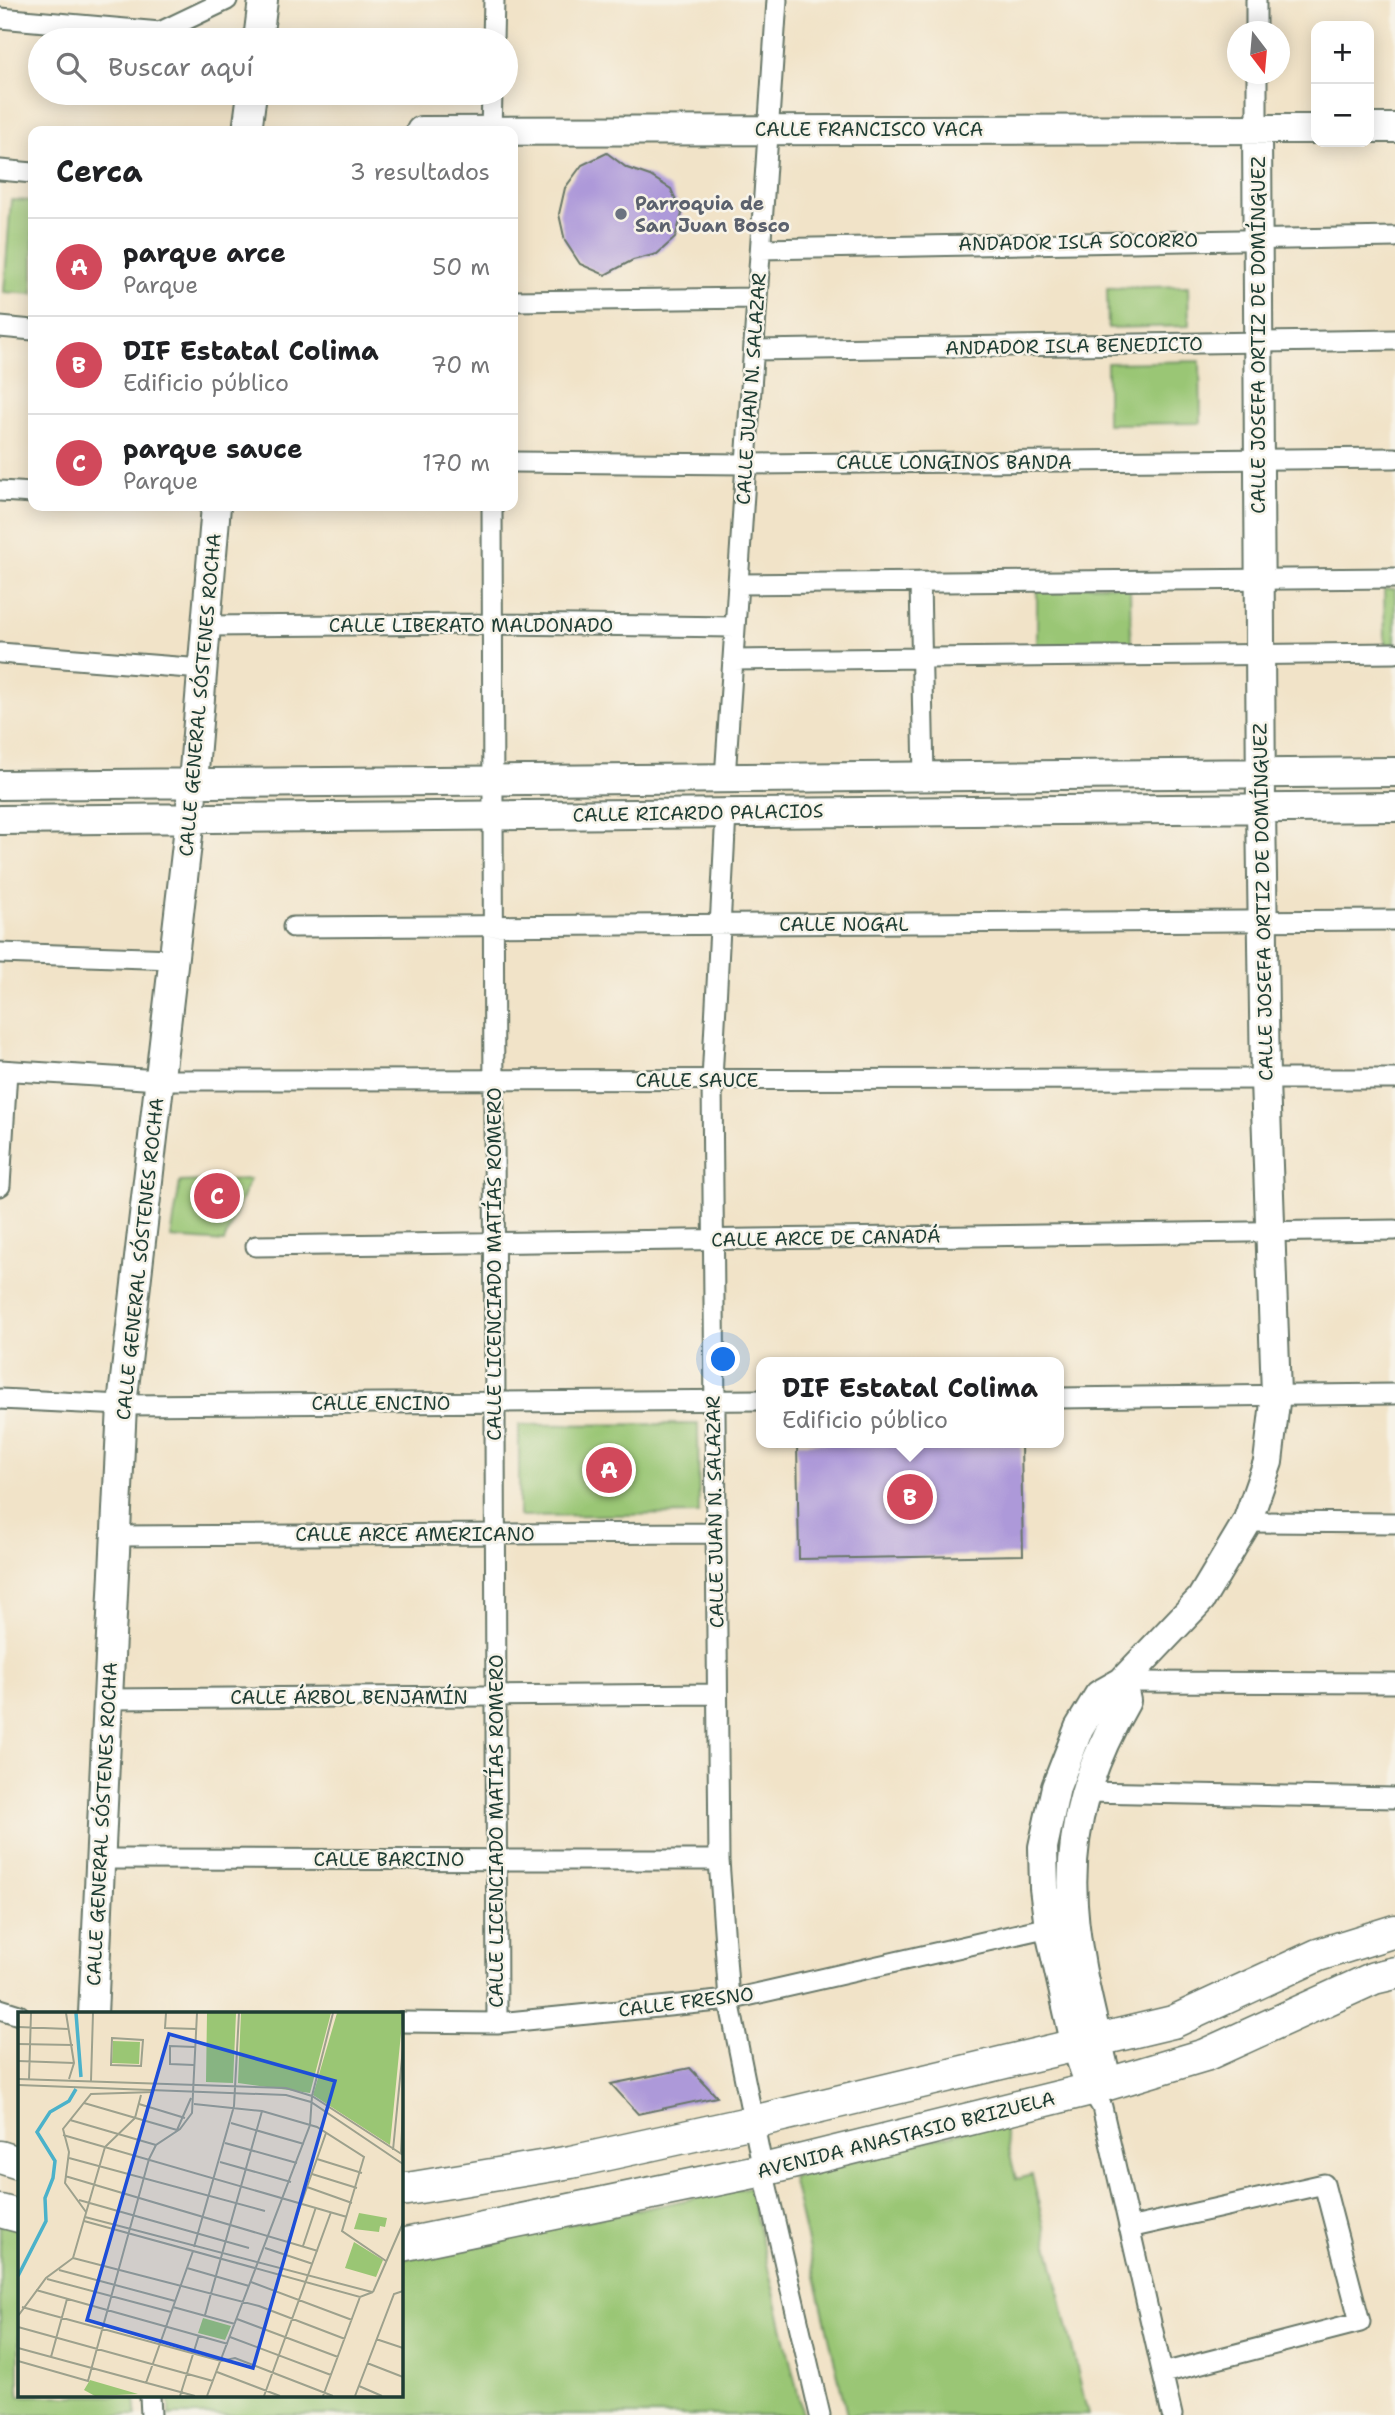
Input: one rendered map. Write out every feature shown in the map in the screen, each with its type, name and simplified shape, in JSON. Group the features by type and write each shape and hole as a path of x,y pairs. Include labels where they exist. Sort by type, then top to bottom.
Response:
{"main road":[{"path":"402,2190 571,2162 753,2122 1173,2022 1318,1955 1391,1929"},
{"name":"AVENIDA ANASTASIO BRIZUELA","path":"402,2245 763,2170 1100,2093 1205,2055 1374,1978 1395,1973"},
{"path":"0,2157 18,2163"},
{"path":"0,2211 18,2216"}],"street":[{"path":"168,28 228,0"},
{"path":"259,28 262,0"},
{"path":"493,28 494,0"},
{"name":"CALLE JUAN N. SALAZAR","path":"725,778 777,0"},
{"path":"1256,0 1256,21"},
{"path":"0,18 114,28"},
{"name":"CALLE JOSEFA ORTIZ DE DOMÍNGUEZ","path":"1100,2093 1087,2043 1048,1927 1043,1847 1056,1787 1079,1728 1099,1695 1122,1682 1201,1599 1247,1522 1268,1462 1276,1394 1265,1080 1256,84"},
{"path":"248,126 250,105"},
{"path":"491,126 492,105"},
{"name":"CALLE FRANCISCO VACA","path":"518,131 769,128 1311,129"},
{"path":"1374,128 1395,128"},
{"path":"0,170 28,173"},
{"name":"ANDADOR ISLA SOCORRO","path":"761,249 1395,237"},
{"path":"518,301 757,298"},
{"path":"0,327 28,330"},
{"name":"ANDADOR ISLA BENEDICTO","path":"754,350 1395,340"},
{"name":"CALLE LONGINOS BANDA","path":"518,462 746,464 1395,458"},
{"path":"0,491 28,493"},
{"name":"CALLE GENERAL SÓSTENES ROCHA","path":"93,2012 122,1405 190,818 216,511"},
{"name":"CALLE LICENCIADO MATÍAS ROMERO","path":"492,511 497,2023"},
{"path":"738,584 1259,577 1395,578"},
{"path":"920,582 924,657 924,777"},
{"name":"CALLE LIBERATO MALDONADO","path":"206,626 492,624 736,627"},
{"path":"0,653 202,669"},
{"path":"733,660 1395,653"},
{"name":"CALLE RICARDO PALACIOS","path":"0,785 1395,772"},
{"name":"CALLE RICARDO PALACIOS","path":"0,820 1395,807"},
{"name":"CALLE JUAN N. SALAZAR","path":"726,813 712,1080 719,1860 729,2000 763,2170 820,2415"},
{"name":"CALLE NOGAL","path":"293,927 1395,920"},
{"path":"0,953 174,959"},
{"path":"0,1186 3,1070"},
{"name":"CALLE SAUCE","path":"3,1070 160,1080 1395,1079"},
{"name":"CALLE ARCE DE CANADÁ","path":"256,1246 1395,1230"},
{"path":"1064,1398 1395,1394"},
{"name":"CALLE ENCINO","path":"0,1399 122,1405 756,1400"},
{"path":"1247,1522 1395,1523"},
{"name":"CALLE ARCE AMERICANO","path":"116,1535 715,1533"},
{"path":"1122,1682 1395,1683"},
{"name":"CALLE JOSEFA ORTIZ DE DOMÍNGUEZ","path":"1087,2043 1074,1931 1072,1843 1085,1792 1104,1740 1126,1701 1122,1682"},
{"name":"CALLE ÁRBOL BENJAMÍN","path":"108,1699 717,1694"},
{"path":"1085,1792 1395,1798"},
{"name":"CALLE BARCINO","path":"100,1859 719,1860"},
{"name":"CALLE FRESNO","path":"402,2022 497,2023 729,2000 1048,1927"},
{"path":"0,2009 18,2015"},
{"path":"1100,2093 1172,2415"},
{"path":"1129,2228 1324,2184 1360,2322 1163,2373"}],"green space":[{"path":"11,200 28,201 28,294 4,292"},
{"path":"1188,286 1189,326 1108,328 1107,288"},
{"path":"1200,361 1201,423 1107,424 1107,363"},
{"path":"1130,585 1131,647 1037,648 1037,586"},
{"path":"1384,589 1395,589 1395,644 1385,644"},
{"path":"250,1179 224,1242 171,1238 180,1182"},
{"path":"698,1424 699,1514 519,1516 519,1425"},
{"path":"1002,2121 1016,2179 1032,2175 1088,2415 847,2415 792,2177"},
{"path":"749,2187 803,2415 169,2415 169,2398 402,2398 402,2259"},
{"path":"0,2220 18,2226 18,2398 136,2398 136,2415 0,2415"}],"building":[{"name":"Parroquia de San Juan Bosco","path":"607,153 627,168 650,176 671,189 682,214 675,238 657,254 633,260 605,275 580,264 565,241 559,214 565,188 582,165"},
{"path":"797,1448 1021,1448 1023,1555 799,1559"},
{"path":"690,2068 717,2097 638,2114 611,2084"}],"place":[{"name":"Parroquia de San Juan Bosco","path":"621,214"},
{"name":"parque sauce","path":"217,1196"},
{"name":"parque arce","path":"609,1470"},
{"name":"DIF Estatal Colima","path":"910,1497"}]}
